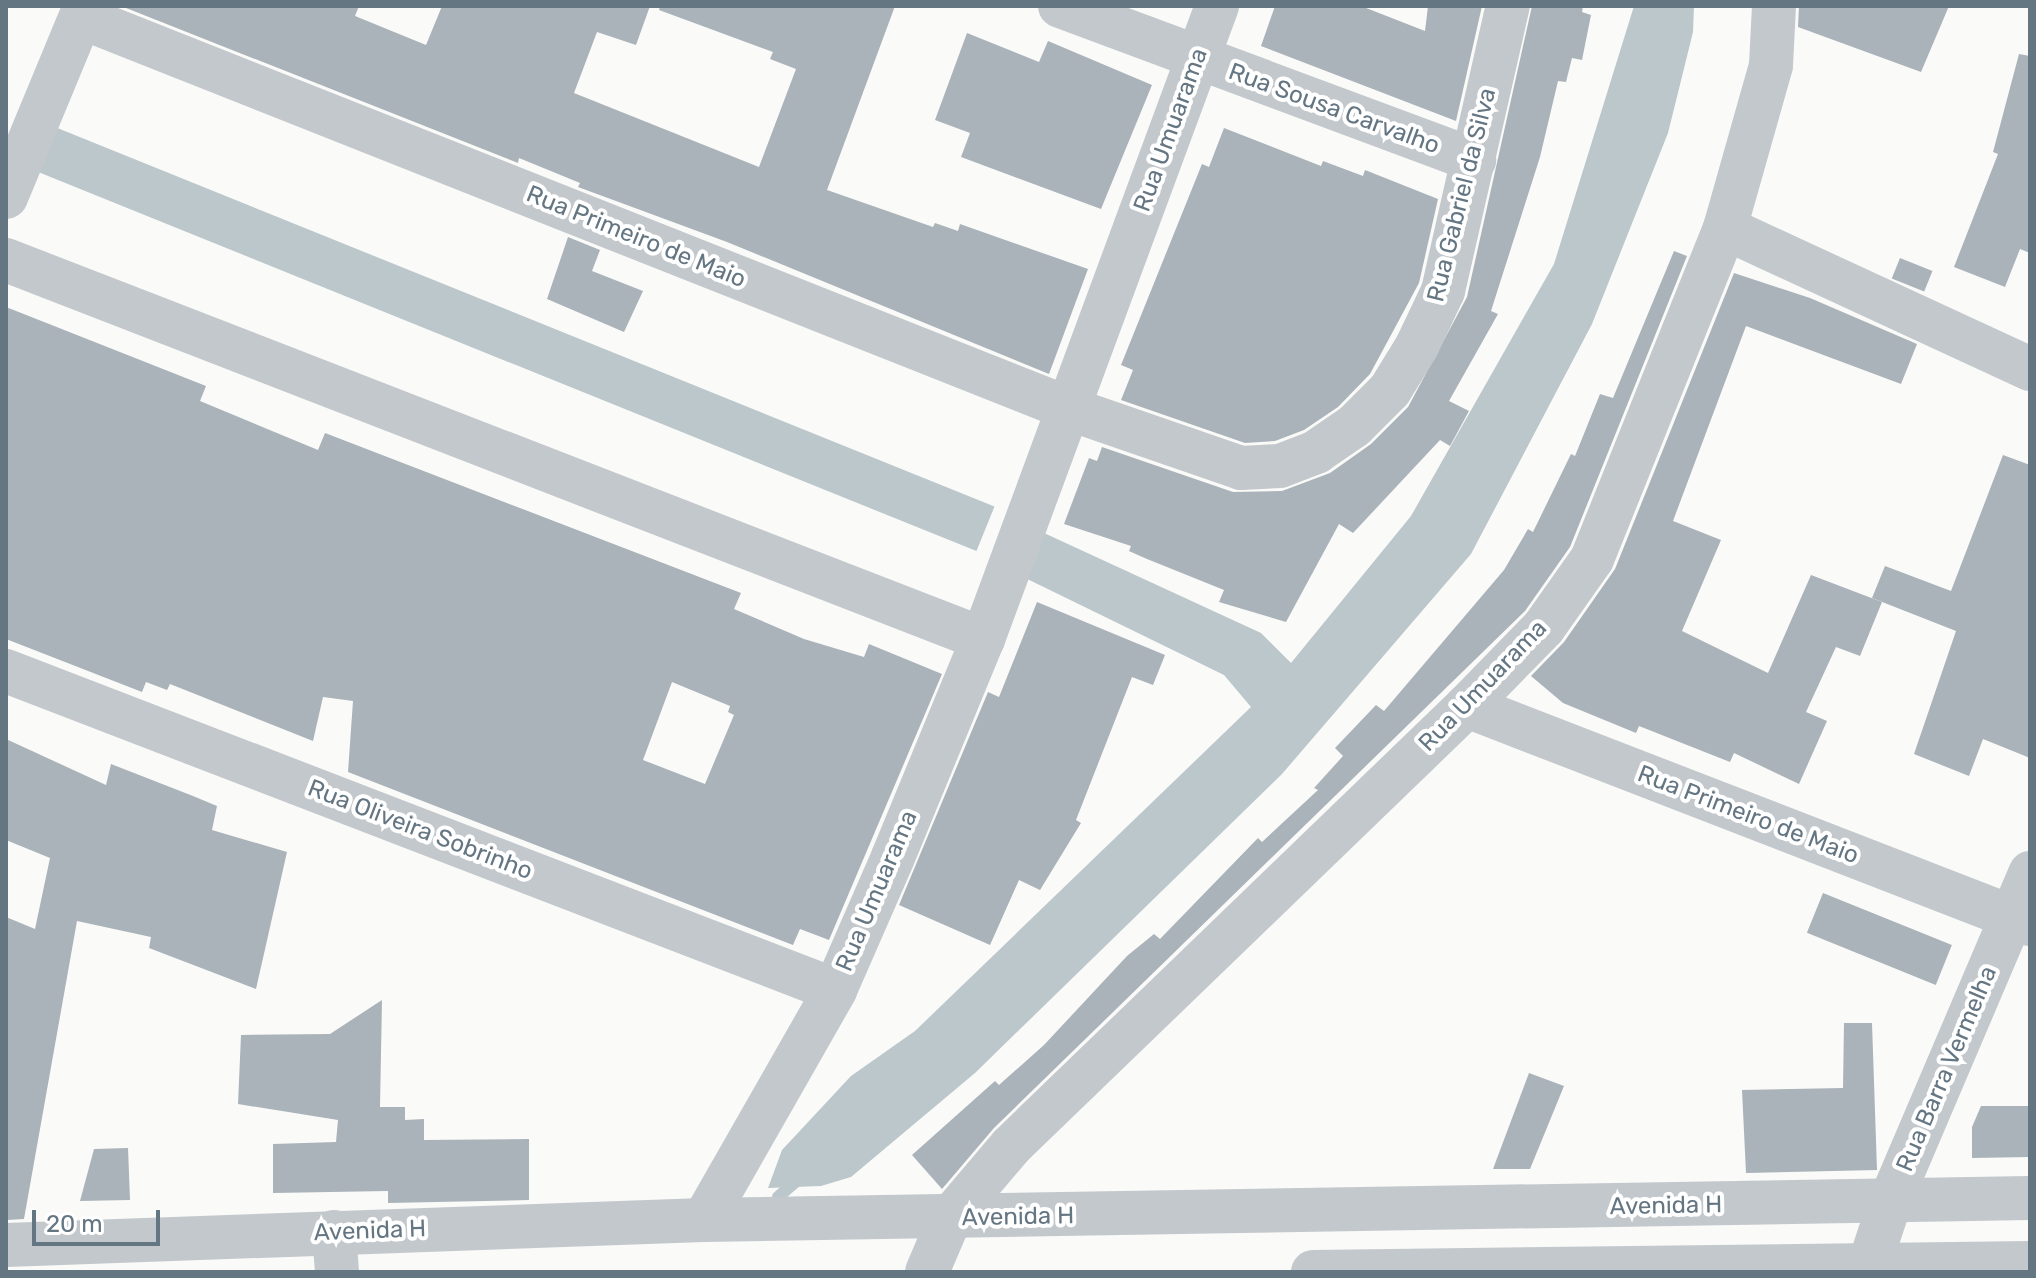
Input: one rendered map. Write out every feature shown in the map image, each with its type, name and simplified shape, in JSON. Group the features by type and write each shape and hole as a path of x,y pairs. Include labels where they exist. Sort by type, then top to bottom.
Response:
{"street":[{"name":"Rua Sousa Carvalho","path":"1060,6 1474,160"},
{"name":"Rua Umuarama","path":"704,1220 835,990 983,639 1217,6"},
{"name":"Rua Gabriel da Silva","path":"1193,455 1241,468 1280,466 1316,452 1354,426 1390,390 1443,291 1508,6"},
{"name":"Rua Umuarama","path":"927,1272 950,1218 1011,1146 1467,706 1544,627 1592,559 1725,228 1771,65 1774,6"},
{"path":"6,197 18,143 83,11"},
{"name":"Rua Primeiro de Maio","path":"83,11 1070,409 1193,455"},
{"path":"1725,228 2030,369"},
{"path":"6,260 983,639"},
{"name":"Rua Oliveira Sobrinho","path":"6,671 835,990"},
{"name":"Rua Primeiro de Maio","path":"1467,706 2022,921"},
{"name":"Rua Barra Vermelha","path":"1867,1269 1890,1202 2022,921 2030,873"},
{"name":"Avenida H","path":"6,1245 335,1252 704,1220 2030,1198"},
{"path":"1313,1272 1867,1269 2030,1263"}],"shaded area":[{"path":"1634,6 1694,6 1693,32 1668,133 1592,324 1471,554 1282,774 975,1073 851,1177 821,1186 768,1188 782,1150 851,1076 915,1031 1251,707 1224,675 1013,572 1031,527 1261,633 1291,663 1411,516 1554,264"},
{"path":"45,123 994,507 976,551 27,168"}],"building":[{"path":"121,6 359,6 355,16 426,45 442,6 650,6 636,45 597,32 574,93 759,167 796,69 770,59 773,52 659,10 660,6 895,6 827,190 933,227 935,223 958,231 960,224 1088,269 1049,374 727,242 578,187 580,183 519,158 518,163"},
{"path":"1275,6 1361,6 1425,31 1428,6 1482,6 1456,121 1261,46"},
{"path":"1532,6 1583,6 1582,12 1591,15 1582,60 1572,58 1566,82 1558,81 1540,157 1491,311 1498,314 1449,401 1469,411 1450,446 1440,440 1353,533 1339,524 1286,622 1219,602 1224,590 1129,551 1131,546 1064,524 1089,458 1097,461 1102,447 1233,492 1282,491 1330,473 1371,444 1408,407 1467,297"},
{"path":"1799,6 1949,6 1921,72 1798,27"},
{"path":"967,33 1039,62 1048,41 1152,85 1101,209 961,157 970,133 935,120"},
{"path":"2019,54 2030,56 2030,253 2020,249 2005,287 1954,267 1998,154 1993,152"},
{"path":"1224,128 1321,166 1323,161 1363,176 1365,170 1438,199 1419,283 1370,374 1338,407 1304,430 1275,441 1245,443 1121,400 1133,370 1121,365 1202,164 1209,167"},
{"path":"568,237 600,250 592,271 643,291 624,332 547,299"},
{"path":"1674,251 1687,256 1570,547 1525,611 994,1128 942,1189 912,1155 995,1081 999,1085 1044,1045 1127,956 1154,934 1160,939 1258,838 1262,842 1318,790 1314,788 1343,756 1335,748 1376,705 1384,711 1504,570 1528,529 1533,532 1571,454 1575,456 1600,394 1613,398"},
{"path":"1900,258 1932,271 1924,292 1892,278"},
{"path":"1734,273 1810,298 1917,344 1901,384 1746,326 1673,521 1721,540 1682,631 1768,673 1811,575 1882,602 1860,656 1836,647 1806,712 1827,721 1799,784 1734,753 1730,762 1639,726 1636,733 1563,703 1531,676 1564,642 1615,569"},
{"path":"6,307 206,386 200,401 318,450 325,433 741,593 734,609 804,639 864,657 869,644 942,674 829,940 800,929 793,945 348,772 353,701 323,697 313,741 170,684 167,690 146,682 142,692 6,639","holes":["672,682 730,706 728,712 734,715 705,784 643,760"]},
{"path":"2003,455 2030,465 2030,758 1983,739 1969,776 1914,754 1956,631 1872,598 1885,566 1951,591"},
{"path":"1037,602 1165,655 1153,685 1132,677 1076,820 1081,823 1040,890 1019,880 990,945 899,905 988,692 999,697"},
{"path":"6,739 106,785 111,764 193,796 217,806 212,830 287,852 256,989 149,948 151,937 77,921 24,1219 7,1220 6,917 35,929 50,858 6,840"},
{"path":"1823,893 1952,945 1936,985 1807,933"},
{"path":"382,1000 380,1107 405,1107 405,1120 424,1119 424,1140 529,1139 529,1200 388,1203 388,1191 273,1193 273,1144 336,1142 338,1120 238,1104 241,1035 330,1034"},
{"path":"1844,1023 1872,1023 1877,1170 1746,1173 1742,1090 1843,1088"},
{"path":"1529,1073 1564,1086 1530,1169 1493,1169"},
{"path":"1981,1106 2030,1106 2030,1157 1972,1158 1972,1127"},
{"path":"128,1148 130,1200 80,1201 94,1149"}],"waterway":[{"path":"778,1197 799,1179"}]}
